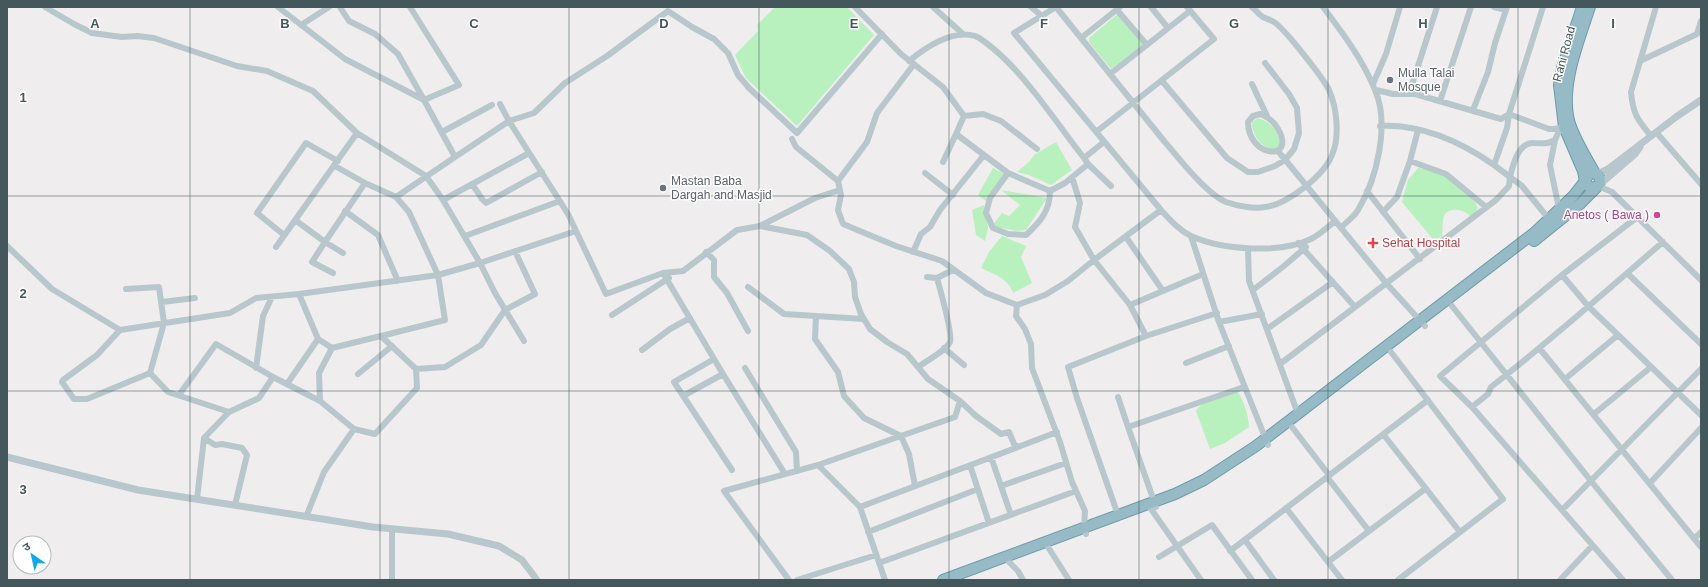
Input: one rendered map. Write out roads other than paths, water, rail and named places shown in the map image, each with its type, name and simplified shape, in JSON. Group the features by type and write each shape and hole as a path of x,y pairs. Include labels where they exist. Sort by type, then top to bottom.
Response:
{"highway":[{"path":"1582,7 1562,68 1559,85 1567,126 1583,170 1585,181 1589,187 1594,188 1598,186"},
{"name":"Rani Road","path":"1590,7 1570,70 1567,86 1569,118 1567,126 1595,173"},
{"path":"961,580 1048,547 1118,515 1177,500 1207,486 1266,442 1298,414 1422,324 1452,306 1580,204 1598,186 1600,178 1595,173 1589,174 1574,195 1534,233 1422,324 1391,352 1292,427 1266,442"},
{"path":"943,580 1154,506"}],"street":[{"path":"45,7 92,33 122,37 137,36 154,38 237,66 267,71 313,91 357,133 426,176 465,236 505,310 524,341"},
{"path":"278,7 345,59 424,100"},
{"path":"340,7 349,21 375,34 398,54 455,157"},
{"path":"410,7 458,85 424,100"},
{"path":"855,7 912,62 943,87 964,116"},
{"path":"933,7 963,34"},
{"path":"1031,7 1042,16"},
{"path":"1252,7 1263,17 1275,22 1304,55 1329,90 1335,114 1336,139 1332,155 1323,170 1306,186 1288,199 1265,207 1245,206 1225,202 1205,187 1133,103 1056,7 1014,33 1172,223 1191,236 1211,242 1248,249 1279,248 1311,239 1335,221"},
{"path":"1151,7 1168,28"},
{"path":"1323,7 1359,58 1374,87 1380,105 1381,142 1374,175 1357,211 1341,228"},
{"path":"1374,87 1386,54 1400,7"},
{"path":"1409,94 1436,7"},
{"path":"1440,101 1471,7"},
{"path":"1473,110 1488,72 1495,43 1506,9 1494,7"},
{"path":"1494,164 1507,128 1509,114 1543,7"},
{"path":"1656,7 1631,92 1632,105 1637,120 1651,136 1701,184"},
{"path":"301,25 328,8"},
{"path":"1081,38 1119,8 1147,45"},
{"path":"396,196 509,121 534,113 565,84 607,56 667,9 692,27 714,39 728,53 738,75 749,88 797,133 882,34"},
{"path":"1096,132 1214,39 1189,9 1168,28 1110,74"},
{"path":"1640,61 1699,33 1701,21"},
{"path":"838,181 867,142 877,113 912,62 938,41 963,34 976,36 993,48 1018,73 1088,164 1111,186"},
{"path":"1162,81 1227,158 1241,169 1248,172 1258,172 1275,166 1285,160 1294,149 1299,133 1297,108 1289,94 1265,63"},
{"path":"1252,84 1267,116 1275,124 1281,134 1283,143 1282,147 1278,151 1272,153 1264,150 1252,138 1249,132 1248,122 1253,116 1260,114 1267,116"},
{"path":"1374,87 1393,94 1415,94 1501,119 1509,114"},
{"path":"1595,173 1600,173 1608,169 1676,117 1701,100"},
{"path":"500,104 509,121 560,201 576,230 606,294 663,273 683,272 706,252 737,230 760,226 815,198 840,190"},
{"path":"442,132 492,105"},
{"path":"964,116 983,114 1001,120 1037,149"},
{"path":"1509,114 1548,129 1567,126"},
{"path":"943,162 964,116"},
{"path":"1380,126 1418,130 1445,137 1460,143 1494,164 1522,186 1549,219"},
{"path":"1559,209 1550,165 1555,140 1559,131 1567,126"},
{"path":"1383,212 1397,197 1410,162 1418,130"},
{"path":"276,246 357,133"},
{"path":"956,134 1008,173 1050,191"},
{"path":"1651,136 1635,154 1598,186 1612,192 1636,218 1663,242 1701,280"},
{"path":"792,139 796,146 838,181 841,195 838,210 843,224 913,252 942,261 986,293 1017,306 1045,294 1068,281 1161,210"},
{"path":"1280,364 1496,200 1509,186 1515,158 1526,146 1532,142 1548,144 1555,140"},
{"path":"1084,158 1104,142"},
{"path":"284,235 257,213 306,143 365,183 396,196 409,212 438,275 445,320 332,348 318,340 299,294"},
{"path":"1278,151 1387,284 1422,324"},
{"path":"443,200 529,153"},
{"path":"913,252 921,234 930,227 984,155"},
{"path":"1410,162 1446,174 1486,207"},
{"path":"1050,191 1065,183 1088,164"},
{"path":"472,184 486,203 542,172"},
{"path":"925,173 953,195"},
{"path":"1008,173 990,198 986,212 993,228 1008,234 1026,235 1040,222 1050,202 1050,191"},
{"path":"1072,177 1080,203 1075,227 1094,260 1130,306 1146,336"},
{"path":"333,273 312,262 365,183"},
{"path":"1367,191 1420,259"},
{"path":"465,236 560,201"},
{"path":"345,212 378,235 398,281"},
{"path":"1622,580 1472,407 1440,376 1562,275 1636,218"},
{"path":"295,220 343,253"},
{"path":"760,226 807,235 830,251 849,269 854,282 855,297 870,329 887,342 907,354 928,379 960,401 976,416 1001,434 1009,432 1014,444 1018,447"},
{"path":"150,373 87,399 74,400 62,382 97,355 120,330 230,313 256,298 299,294 438,275 480,263 576,230"},
{"path":"1191,236 1216,313 1266,442"},
{"path":"1126,237 1163,291"},
{"path":"1253,290 1304,250 1311,239"},
{"path":"1472,407 1488,394 1491,388 1540,349 1663,242"},
{"path":"1298,243 1355,308"},
{"path":"7,246 52,289 120,330"},
{"path":"1248,249 1249,281 1298,414"},
{"path":"416,369 445,367 481,345 505,310 535,294 515,251"},
{"path":"706,252 714,260 714,277 727,293 748,331"},
{"path":"927,277 937,278 953,270"},
{"path":"612,314 667,280 674,272"},
{"path":"663,273 785,474"},
{"path":"1627,273 1701,344"},
{"path":"1130,306 1204,274"},
{"path":"1562,275 1588,306 1701,415"},
{"path":"918,367 944,348 950,341 950,331 937,278"},
{"path":"1267,329 1333,282"},
{"path":"126,289 159,287 164,323 150,373"},
{"path":"748,287 784,314 864,319"},
{"path":"256,368 263,316 272,297"},
{"path":"162,302 195,298"},
{"path":"1017,306 1016,316 1031,344 1032,368 1057,432 1076,491 1085,511 1085,530"},
{"path":"1452,306 1672,580"},
{"path":"1118,515 1077,398 1068,367 1146,336 1216,313"},
{"path":"1220,322 1262,314"},
{"path":"816,316 815,339 838,372 844,396 864,418 901,436 909,454 915,486"},
{"path":"642,350 670,328 690,318"},
{"path":"1565,379 1618,335"},
{"path":"179,395 216,344 256,368 320,401 354,429 375,434 416,388 416,369 381,336"},
{"path":"287,384 318,340"},
{"path":"358,374 392,346"},
{"path":"1186,363 1229,346"},
{"path":"320,401 319,373 332,348"},
{"path":"944,348 964,365"},
{"path":"1540,349 1701,547"},
{"path":"1391,352 1503,500 1460,532 1405,578 1398,580"},
{"path":"714,359 674,382 732,470"},
{"path":"1594,414 1651,367"},
{"path":"745,368 796,452 796,471"},
{"path":"1562,510 1701,369"},
{"path":"150,373 168,392 229,412"},
{"path":"683,396 723,374"},
{"path":"197,499 204,438 229,412 259,398 273,377"},
{"path":"1128,427 1244,387"},
{"path":"1118,396 1154,506 1176,548 1198,579"},
{"path":"1230,550 1428,400"},
{"path":"789,580 724,491 818,465 954,418 960,401"},
{"path":"1292,427 1369,531"},
{"path":"1650,484 1701,428"},
{"path":"306,517 324,472 354,429"},
{"path":"860,507 1057,432"},
{"path":"1383,434 1460,532"},
{"path":"204,438 215,445 222,444 242,448 247,455 235,505"},
{"path":"7,456 138,490 306,517 392,529 448,534 499,546 522,560 537,580"},
{"path":"991,457 1011,514"},
{"path":"1001,486 1066,463"},
{"path":"818,465 860,507 885,580"},
{"path":"970,465 989,523"},
{"path":"868,532 978,489"},
{"path":"1328,562 1425,489"},
{"path":"879,563 1076,491"},
{"path":"1286,508 1342,580"},
{"path":"1159,557 1176,548 1212,524 1252,580"},
{"path":"392,529 392,580"},
{"path":"1694,539 1701,532"},
{"path":"1245,540 1274,580"},
{"path":"1560,580 1592,546"},
{"path":"1048,547 1069,580"},
{"path":"797,580 876,555"},
{"path":"1009,562 1018,571 1023,580"}],"place":[{"name":"Mulla Talai Mosque","path":"1390,80"},
{"name":"Mastan Baba Dargah and Masjid","path":"663,188"},
{"name":"Anetos ( Bawa )","path":"1657,215"},
{"name":"Sehat Hospital","path":"1373,243"}]}
